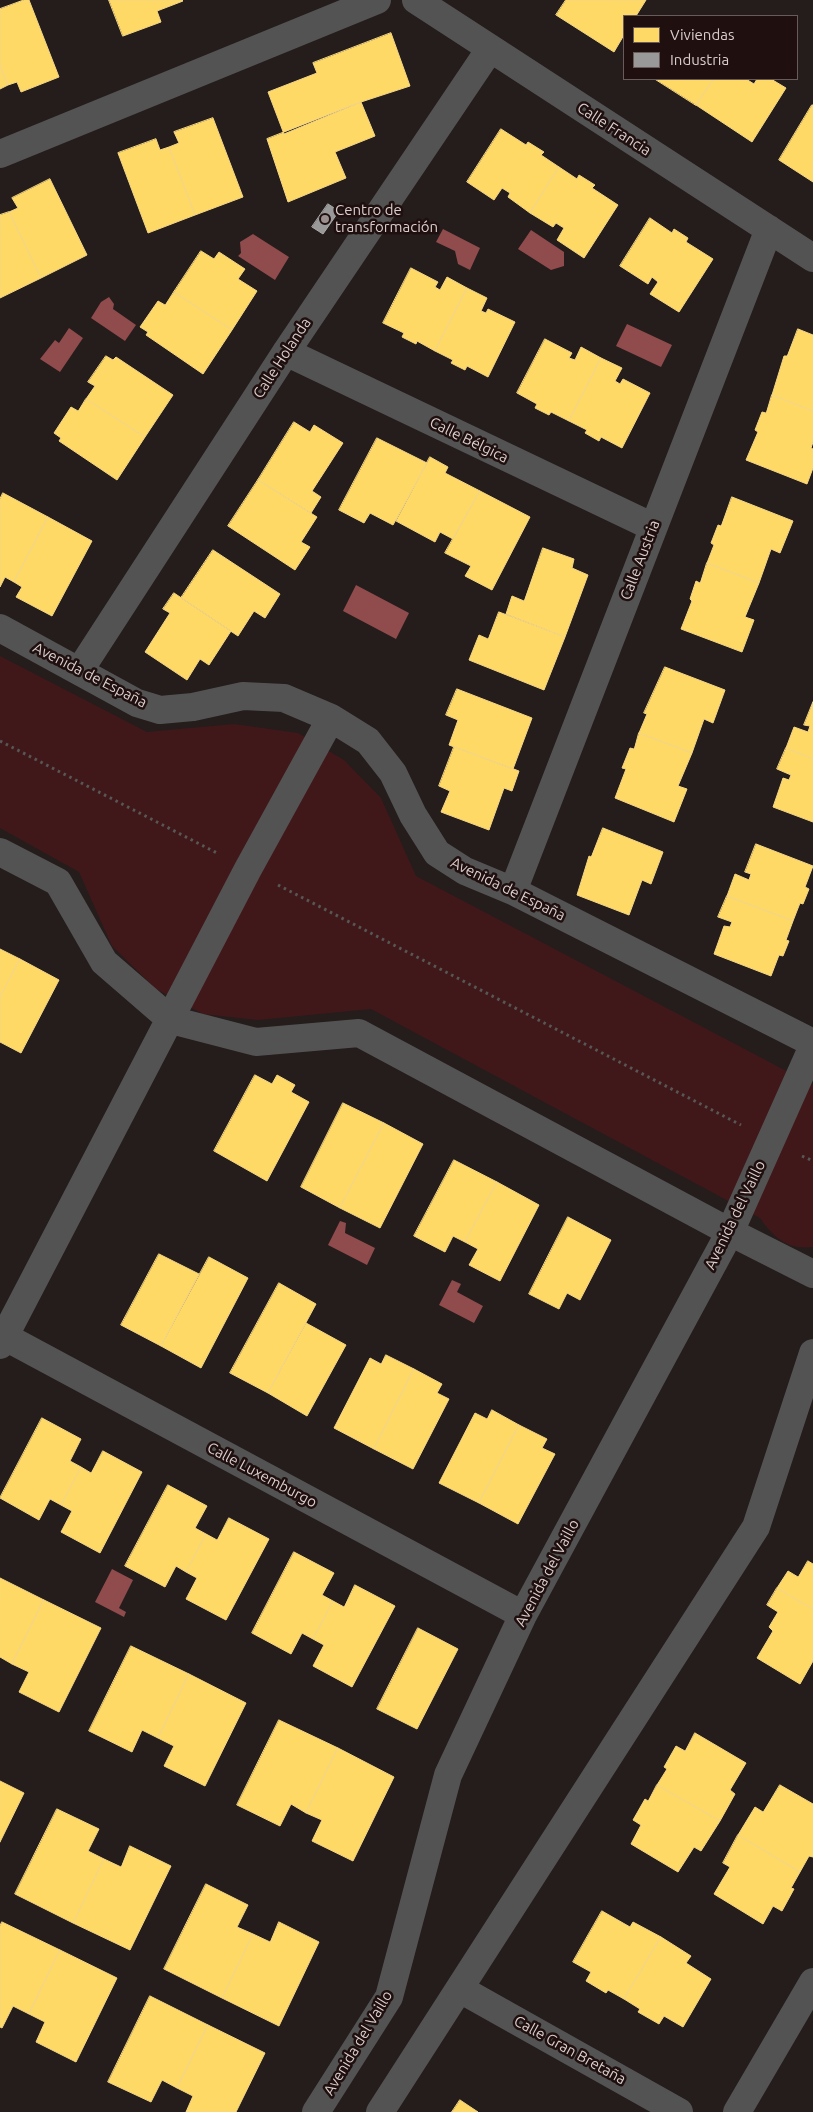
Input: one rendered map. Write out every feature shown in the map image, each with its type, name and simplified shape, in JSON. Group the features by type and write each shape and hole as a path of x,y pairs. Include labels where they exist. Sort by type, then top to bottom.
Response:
{"street":[{"path":"0,154 377,0"},
{"name":"Calle Francia","path":"416,0 813,258"},
{"name":"Calle Holanda","path":"80,670 286,352 490,49"},
{"name":"Calle Austria","path":"513,891 769,230"},
{"name":"Calle Bélgica","path":"286,352 653,527"},
{"name":"Avenida de España","path":"0,628 80,670 137,703 160,710 193,707 243,696 284,698 331,718 368,741 393,773 413,815 437,853 465,871 513,891 813,1045"},
{"path":"2,1339 171,1020 248,869 331,718"},
{"path":"0,852 58,882 104,962 171,1020 256,1042 359,1033 730,1232 813,1274"},
{"name":"Avenida del Vaillo","path":"316,2112 389,1997 448,1775 523,1615 730,1232 813,1045"},
{"name":"Calle Luxemburgo","path":"2,1339 523,1615"},
{"path":"380,2112 756,1526 813,1352"},
{"path":"736,2112 813,1982"},
{"name":"Calle Gran Bretaña","path":"460,1989 680,2112"}],"path":[{"path":"0,741 771,1141 813,1161"}],"shaded area":[{"path":"443,229 480,248 470,270 458,264 455,251 436,242"},
{"path":"531,230 564,252 564,266 551,270 518,249"},
{"path":"253,234 289,257 275,280 238,256 241,253 240,242"},
{"path":"109,297 114,304 113,309 136,325 125,341 91,318 101,302"},
{"path":"627,324 672,345 661,367 616,346"},
{"path":"69,328 83,338 60,372 40,359 55,340 59,343"},
{"path":"356,585 409,613 396,639 343,611"},
{"path":"0,656 147,732 234,724 298,733 344,760 381,798 416,876 813,1085 813,1247 796,1247 782,1241 776,1237 760,1218 371,1009 258,1020 203,1014 156,989 112,946 79,872 0,828"},
{"path":"340,1221 346,1223 345,1233 375,1248 367,1265 328,1245"},
{"path":"452,1280 461,1284 457,1292 483,1306 474,1323 439,1305"},
{"path":"112,1569 133,1580 119,1608 126,1612 124,1617 95,1602"}],"building: Viviendas":[{"path":"29,0 59,77 21,92 17,82 8,85 0,65 0,9"},
{"path":"109,0 183,1 157,11 161,22 123,36"},
{"path":"566,0 646,0 637,15 623,15 623,37 614,52 556,15"},
{"path":"391,33 410,86 361,102 284,134 268,92 317,73 313,63"},
{"path":"0,65 8,85 0,89"},
{"path":"657,80 713,80 696,105"},
{"path":"713,80 748,80 754,84 756,80 773,80 786,88 752,142 696,105"},
{"path":"361,102 375,136 335,152 346,178 288,202 267,139"},
{"path":"813,105 813,182 779,160"},
{"path":"213,118 243,197 195,215 169,147 179,143 174,132"},
{"path":"501,129 526,145 528,142 544,152 541,155 559,167 530,213 508,197 510,193 502,188 494,200 467,182"},
{"path":"156,139 160,150 169,147 195,215 148,233 118,153"},
{"path":"559,167 577,179 579,175 595,185 592,188 618,205 584,258 557,240 564,228 556,223 553,227 530,213"},
{"path":"50,179 87,255 41,278 9,212 18,208 12,198"},
{"path":"9,212 41,278 0,298 0,215"},
{"path":"650,218 672,233 674,229 688,238 686,242 713,259 679,312 650,294 658,282 652,277 648,284 620,266"},
{"path":"201,251 214,259 219,252 245,269 238,279 257,291 232,330 174,292"},
{"path":"411,268 438,282 435,287 440,290 447,277 467,288 435,351 417,341 416,344 402,337 404,333 383,323"},
{"path":"467,288 487,298 481,311 486,313 488,309 515,322 488,377 467,366 465,370 451,363 453,360 435,351"},
{"path":"174,292 232,330 203,374 146,335 148,332 140,327 158,301 165,305"},
{"path":"798,329 813,335 813,411 772,395 784,356 787,356"},
{"path":"545,339 572,353 569,358 575,360 581,347 601,358 569,421 551,412 549,415 535,408 537,404 517,393"},
{"path":"106,356 113,360 116,357 173,395 145,437 86,399 95,386 88,382"},
{"path":"601,358 622,368 615,381 620,384 623,379 650,393 622,448 601,437 599,441 585,433 587,430 569,421"},
{"path":"772,395 813,411 813,442 811,448 813,449 813,468 807,484 746,460 758,432 755,430 762,412 766,413"},
{"path":"86,399 145,437 117,480 59,441 61,438 54,433 71,407 78,411"},
{"path":"294,422 310,432 314,425 343,443 312,491 321,497 311,513 258,480"},
{"path":"377,438 427,463 393,525 370,513 364,523 339,510"},
{"path":"430,457 448,467 445,473 480,491 453,539 440,532 435,542 396,521"},
{"path":"258,480 317,517 301,542 310,547 295,570 228,526"},
{"path":"480,491 530,517 492,590 465,576 471,566 445,553"},
{"path":"3,493 48,517 14,582 5,577 0,587 0,499"},
{"path":"732,497 793,521 780,553 771,549 759,583 707,563 714,545 711,543 718,525 721,526"},
{"path":"48,517 92,541 52,616 16,597 22,587 14,582"},
{"path":"543,548 574,559 572,568 588,575 565,637 506,614 512,596 524,601"},
{"path":"213,550 280,594 265,618 254,611 238,636 181,598"},
{"path":"707,563 759,583 745,617 754,620 742,652 681,629 692,601 690,599 696,581 700,583"},
{"path":"174,593 231,631 209,665 200,659 187,680 145,652 170,613 163,609"},
{"path":"499,612 565,637 544,690 469,660 479,635 488,639"},
{"path":"665,667 725,690 713,723 704,719 692,753 639,733 647,714 644,713"},
{"path":"457,689 532,718 513,769 449,745 458,720 446,715"},
{"path":"813,702 813,759 786,748 794,727 808,732 810,726 804,725"},
{"path":"639,733 692,753 678,786 687,789 674,822 615,798 626,769 622,768 630,748 634,749"},
{"path":"454,747 519,771 512,791 504,788 489,830 441,812 450,791 439,786"},
{"path":"786,748 813,759 813,822 773,807 783,778 789,780 791,775 777,769"},
{"path":"603,828 663,852 651,884 642,880 629,915 577,895 589,856 591,857"},
{"path":"756,844 813,866 805,887 809,889 803,904 800,903 793,921 727,896 735,874 749,880 751,874 745,872"},
{"path":"727,896 793,921 786,940 789,941 783,956 779,955 771,976 714,954 724,926 730,927 732,922 718,917"},
{"path":"0,949 20,959 0,997"},
{"path":"20,959 59,980 21,1053 0,1042 0,997"},
{"path":"255,1075 272,1084 277,1075 295,1085 291,1092 309,1102 267,1181 214,1151"},
{"path":"343,1103 384,1123 340,1208 301,1187"},
{"path":"384,1123 423,1144 380,1228 340,1208"},
{"path":"454,1160 497,1182 465,1242 453,1236 445,1252 414,1236"},
{"path":"497,1182 539,1205 500,1281 469,1265 478,1249 465,1242"},
{"path":"568,1217 611,1240 580,1300 567,1293 559,1309 529,1294"},
{"path":"159,1254 199,1274 161,1346 121,1325"},
{"path":"209,1257 248,1278 201,1368 161,1346"},
{"path":"279,1283 316,1304 268,1393 230,1373"},
{"path":"306,1323 346,1345 307,1416 268,1393"},
{"path":"386,1355 414,1369 374,1449 334,1428 370,1358 381,1364"},
{"path":"414,1369 442,1384 437,1393 449,1399 413,1469 374,1449"},
{"path":"492,1410 519,1425 479,1503 439,1483 475,1413 487,1419"},
{"path":"42,1418 81,1439 70,1461 81,1467 61,1505 50,1499 39,1520 0,1498"},
{"path":"519,1425 547,1439 542,1448 555,1454 518,1524 479,1503"},
{"path":"103,1451 142,1472 100,1553 61,1532 72,1511 61,1505 81,1467 91,1473"},
{"path":"168,1485 207,1506 195,1528 206,1534 186,1572 176,1566 165,1587 125,1566"},
{"path":"229,1518 269,1539 226,1620 186,1599 197,1578 186,1572 206,1534 217,1540"},
{"path":"294,1552 334,1573 322,1595 333,1601 313,1639 302,1633 291,1654 252,1633"},
{"path":"808,1561 813,1564 813,1609 777,1588 788,1571 798,1577"},
{"path":"0,1578 44,1600 12,1664 0,1657"},
{"path":"355,1585 395,1606 352,1687 313,1666 324,1645 313,1639 333,1601 344,1607"},
{"path":"777,1588 813,1609 813,1661 800,1684 757,1658 773,1631 769,1627 778,1612 767,1605"},
{"path":"44,1600 101,1628 59,1712 19,1692 29,1672 12,1664"},
{"path":"418,1628 458,1649 417,1729 377,1709"},
{"path":"131,1646 189,1674 158,1738 142,1730 132,1752 89,1731"},
{"path":"189,1674 246,1703 205,1786 164,1766 174,1746 158,1738"},
{"path":"279,1720 338,1748 306,1813 291,1804 280,1826 237,1805"},
{"path":"695,1733 746,1763 730,1790 735,1794 720,1821 657,1785 667,1769 664,1767 676,1746 685,1751"},
{"path":"338,1748 394,1777 353,1861 312,1841 322,1820 306,1813"},
{"path":"0,1781 24,1793 0,1842"},
{"path":"657,1785 720,1821 701,1851 694,1847 678,1872 631,1844 641,1825 633,1820 645,1799 648,1801"},
{"path":"780,1785 813,1804 813,1857 809,1856 800,1872 738,1835 755,1807 763,1812"},
{"path":"57,1809 99,1829 88,1851 104,1859 73,1923 15,1894"},
{"path":"738,1835 800,1872 791,1888 794,1889 782,1911 773,1906 763,1924 714,1894 730,1867 723,1863"},
{"path":"130,1846 171,1866 130,1950 73,1923 104,1859 121,1867"},
{"path":"206,1884 248,1905 237,1927 253,1934 222,1998 164,1969"},
{"path":"602,1911 630,1927 633,1922 661,1937 624,1999 608,1990 606,1993 586,1981 591,1972 573,1962"},
{"path":"2,1922 60,1950 29,2014 13,2006 2,2028 0,2027 0,1926"},
{"path":"279,1922 319,1942 279,2026 222,1998 253,1934 270,1942"},
{"path":"661,1937 691,1956 686,1963 711,1979 683,2027 664,2016 659,2024 638,2012 640,2009 624,1999"},
{"path":"60,1950 117,1978 76,2062 36,2042 45,2022 29,2014"},
{"path":"150,1996 208,2025 177,2088 162,2080 151,2102 108,2082"},
{"path":"208,2025 265,2053 236,2112 186,2112 193,2096 177,2088"},
{"path":"460,2100 478,2112 452,2112"}],"building: Industria":[{"name":"Centro de transformación","path":"328,204 339,211 323,234 312,227"}],"place":[{"name":"Centro de transformación","path":"325,219"}]}
